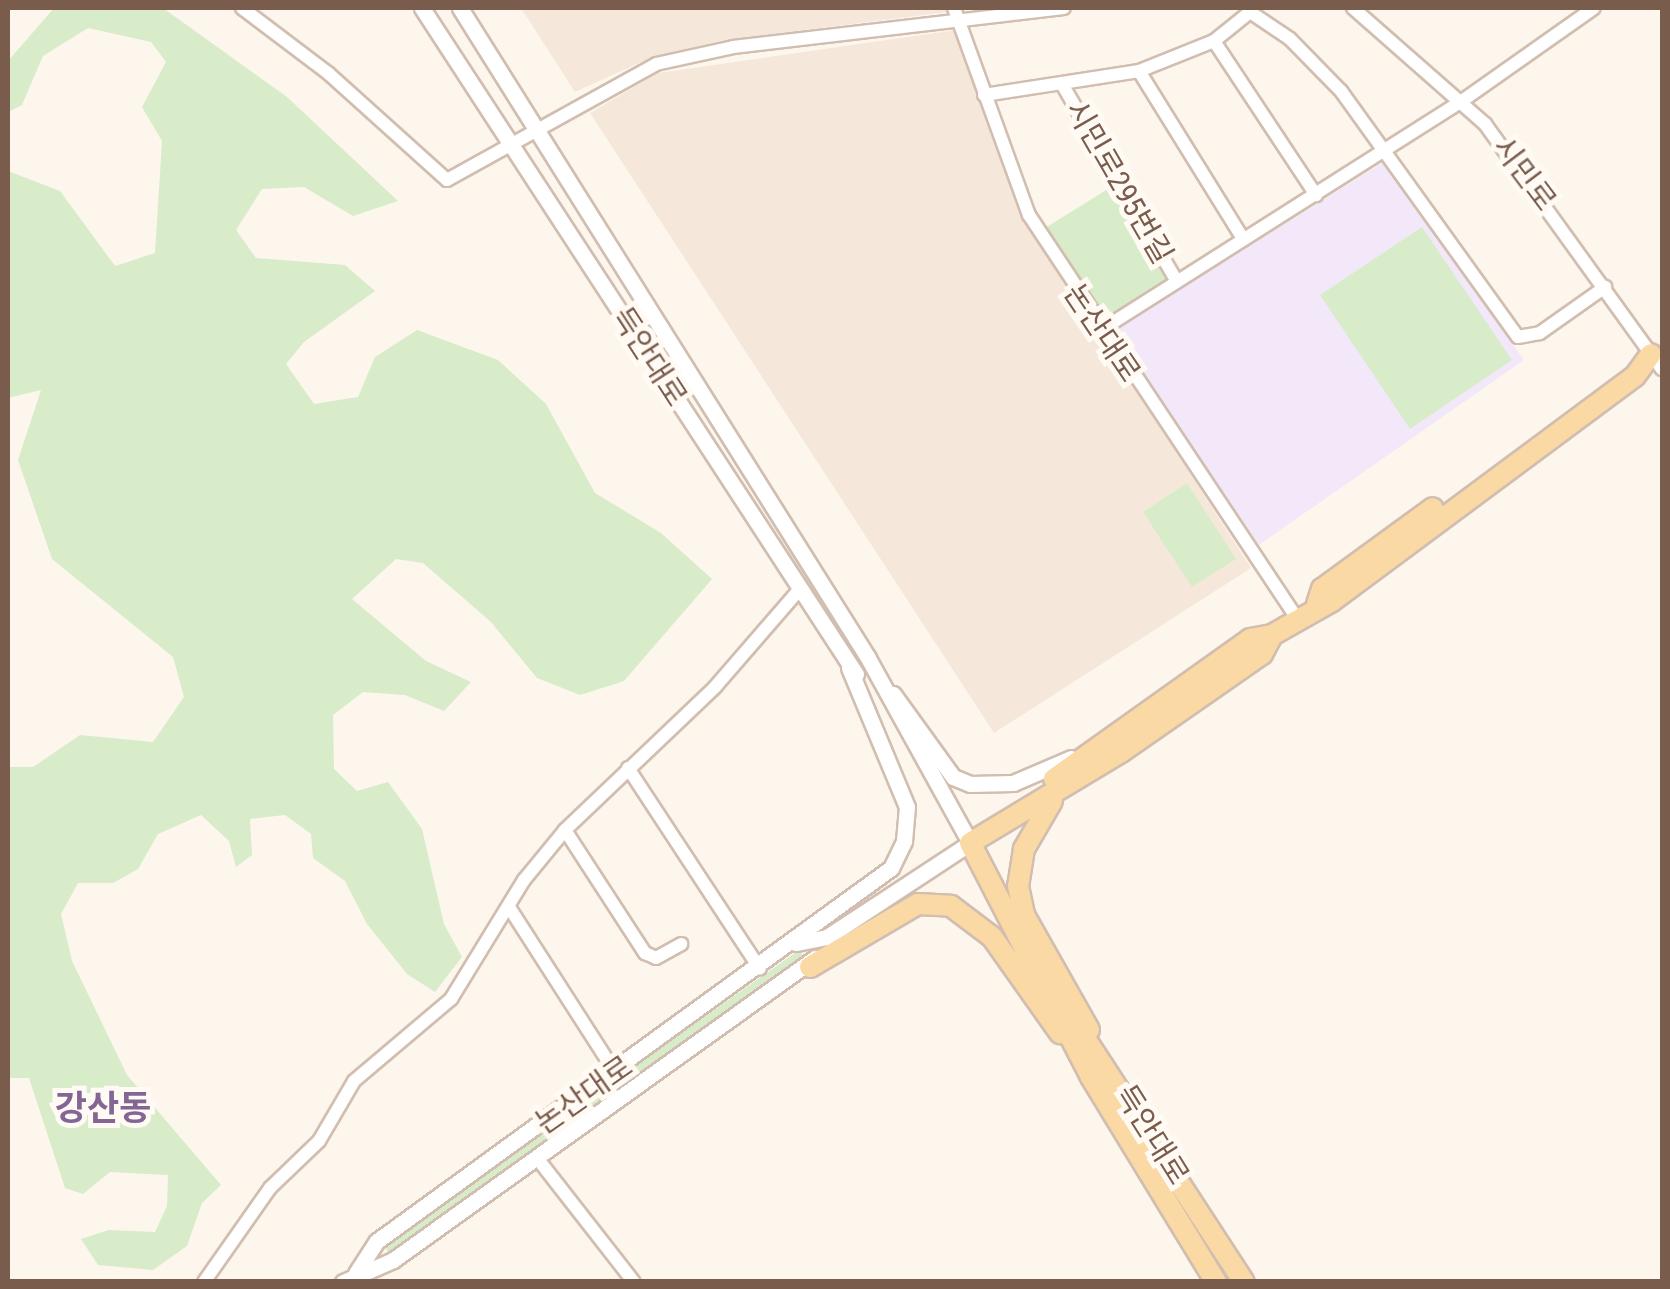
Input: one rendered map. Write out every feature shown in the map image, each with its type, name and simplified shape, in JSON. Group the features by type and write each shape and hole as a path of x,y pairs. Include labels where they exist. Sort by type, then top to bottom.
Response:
{"main road":[{"name":"논산대로","path":"1014,815 1110,738 1250,639 1272,635 1297,618 1317,604 1322,589 1659,356"},
{"name":"논산대로","path":"970,842 1060,790 1262,654 1272,635"},
{"path":"1060,790 1024,849 1018,886 1024,915 1100,1072"},
{"name":"득안대로","path":"970,842 1216,1282"},
{"path":"810,967 918,904 951,906 992,937 1100,1072"},
{"name":"득안대로","path":"1100,1072 1244,1282"}],"street":[{"path":"242,8 342,84 447,180 656,64 733,47 1064,8"},
{"name":"득안대로","path":"422,8 849,668 885,699"},
{"name":"득안대로","path":"460,8 868,658 885,699 970,842"},
{"name":"논산대로","path":"954,8 1029,215 1101,330 1297,618"},
{"name":"시민로","path":"1352,8 1462,102 1530,179 1659,356"},
{"name":"시민로295번길","path":"1101,330 1462,102 1590,9"},
{"path":"984,95 1139,71 1214,41 1250,12 1290,39 1341,91 1518,336 1540,333 1605,287"},
{"path":"1214,41 1316,195"},
{"path":"1139,71 1244,239"},
{"name":"시민로295번길","path":"1062,84 1176,280"},
{"path":"204,1282 270,1188 320,1140 354,1081 451,999 509,907 565,830 715,687 799,590"},
{"path":"868,658 944,766 970,784 1013,783 1110,738"},
{"path":"796,943 890,868 904,841 907,807 896,770 849,668"},
{"path":"628,768 760,969"},
{"path":"565,830 645,953 656,958 681,944"},
{"name":"논산대로","path":"349,1277 377,1242 796,943 826,938 970,842"},
{"path":"509,907 616,1072"},
{"name":"논산대로","path":"349,1277 392,1260 810,967 826,938"},
{"path":"538,1158 634,1282"}],"shaded area":[{"path":"521,8 945,8 947,12 724,40 650,58 575,92"},
{"path":"956,30 1016,204 1251,568 994,733 590,113 658,73"},
{"path":"1382,163 1524,360 1259,545 1114,331"}],"green space":[{"path":"54,8 163,8 287,97 398,201 353,216 304,187 262,189 236,230 256,258 345,265 375,291 304,342 286,364 314,404 358,397 375,357 417,330 498,360 546,404 595,493 661,533 712,579 624,681 580,695 537,678 491,622 423,563 396,559 352,599 426,661 471,682 444,711 405,695 363,692 333,715 334,769 357,791 388,782 422,829 444,924 462,957 435,992 407,974 367,924 345,881 313,858 311,834 285,815 250,819 252,855 236,867 229,841 201,815 158,834 138,869 113,883 78,883 61,914 72,961 127,1075 221,1185 202,1203 187,1246 153,1270 98,1265 81,1239 109,1230 155,1232 167,1206 168,1175 110,1172 83,1194 65,1188 29,1078 8,1078 8,767 33,767 80,735 153,742 184,697 173,657 52,559 18,460 41,390 8,398 8,171 60,191 115,266 155,253 162,141 142,107 166,62 151,42 88,28 43,56 22,105 8,112 8,61"},
{"path":"1111,187 1169,279 1103,322 1042,230"},
{"path":"1422,227 1512,360 1410,429 1320,295"},
{"path":"1187,483 1236,559 1192,587 1143,512"},
{"path":"799,950 805,959 389,1253 383,1245"}],"district":[{"name":"강산동","path":"103,1109"}]}
